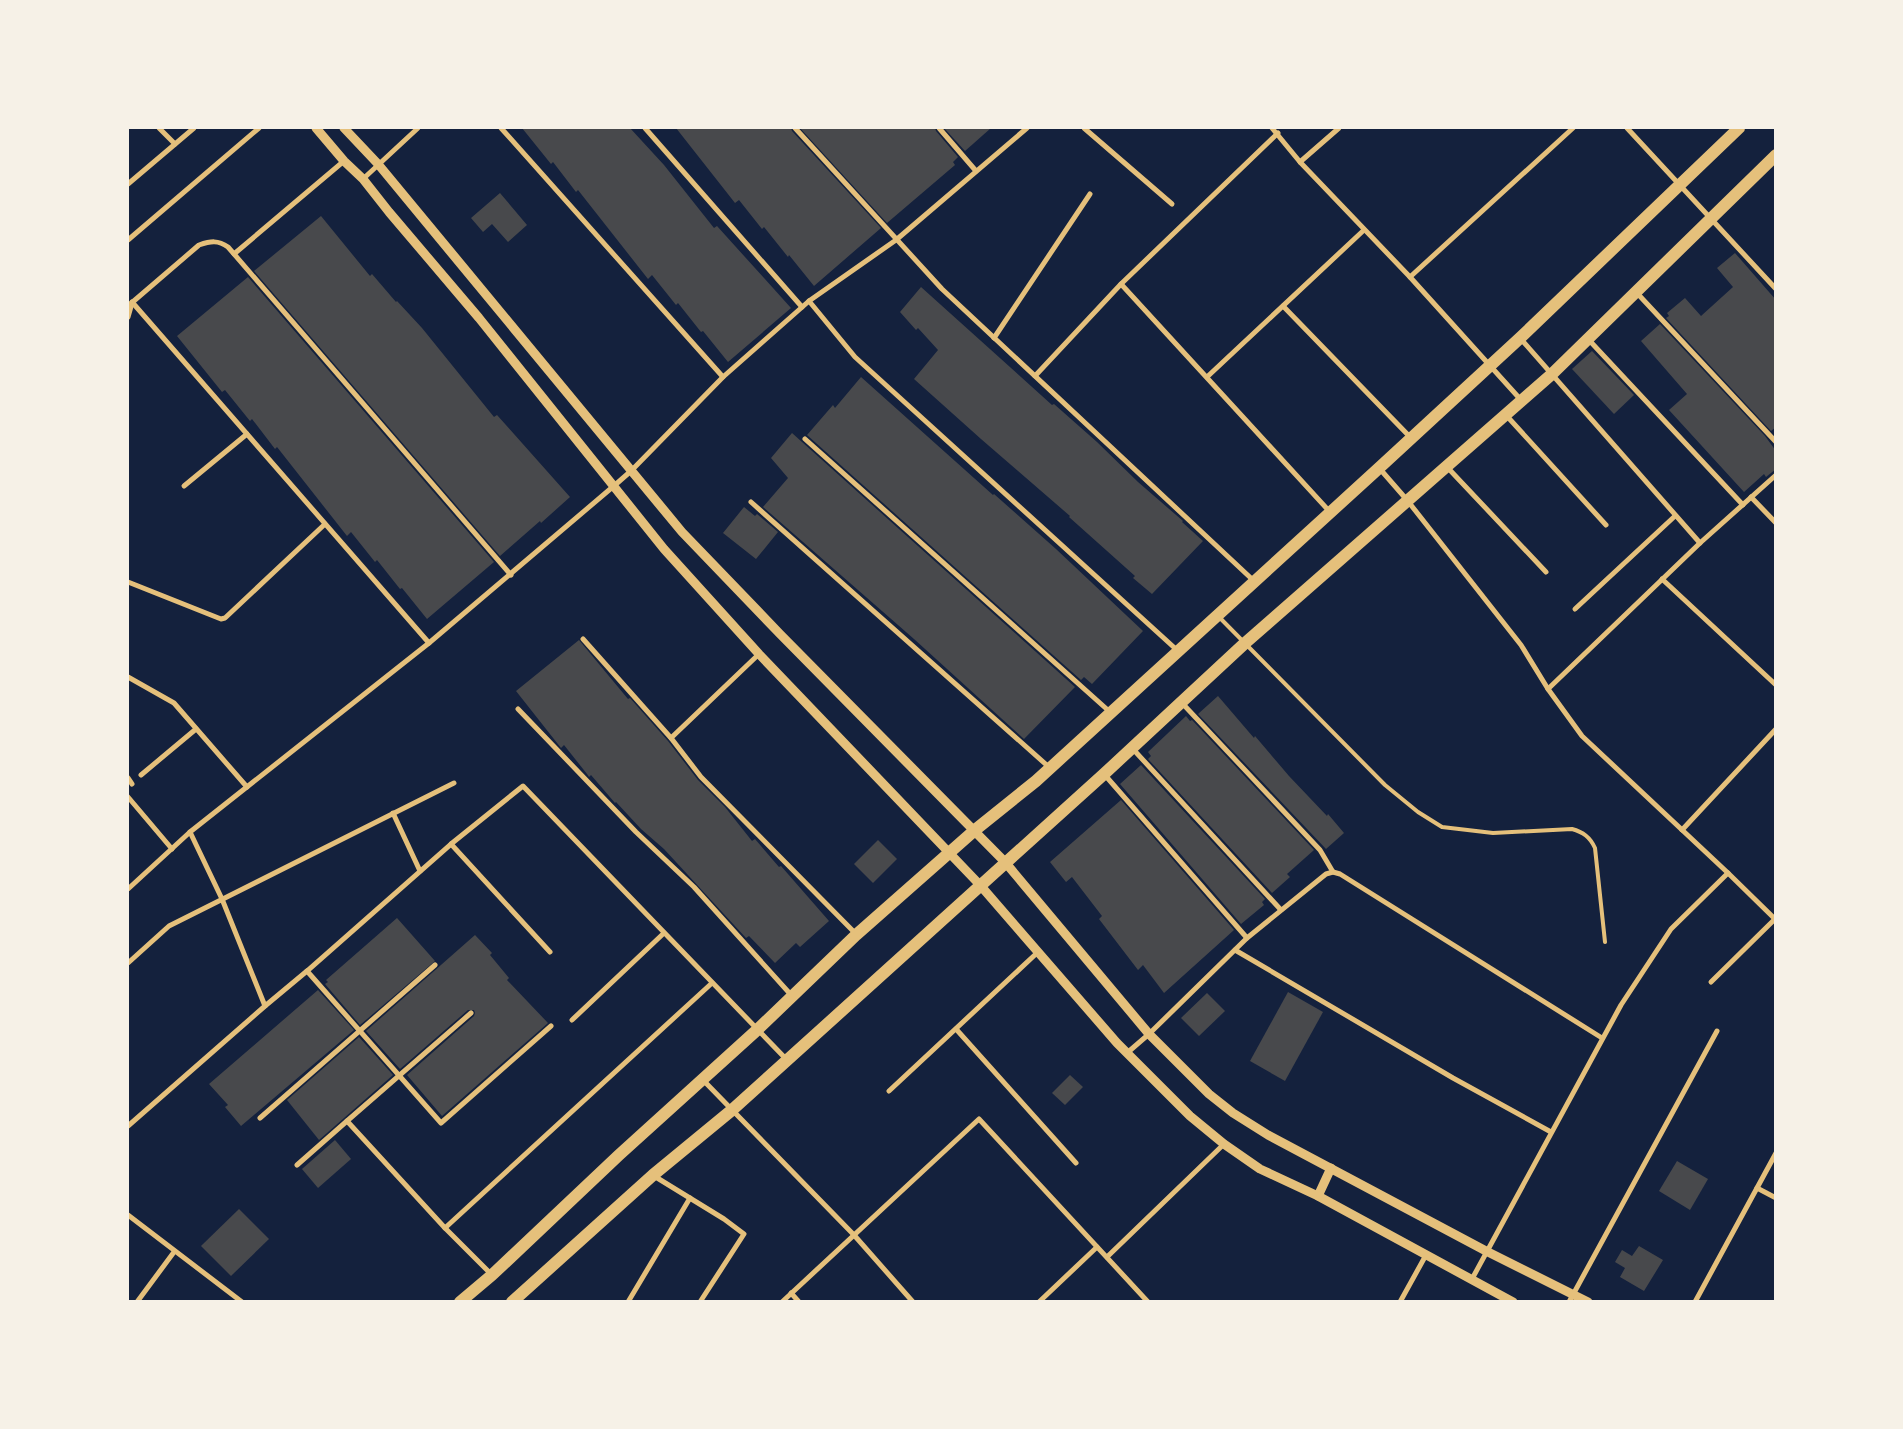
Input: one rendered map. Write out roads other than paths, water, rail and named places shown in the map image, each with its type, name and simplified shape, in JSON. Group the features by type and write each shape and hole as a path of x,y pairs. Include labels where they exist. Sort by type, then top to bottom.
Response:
{"main road":[{"path":"460,1302 492,1275 619,1155 757,1030 856,935 975,830 1050,768 1379,468 1520,338 1739,128"},
{"path":"512,1302 653,1175 732,1110 1104,774 1244,644 1552,374 1776,155"}],"street":[{"path":"159,128 175,144"},
{"path":"128,182 194,128"},
{"path":"128,240 259,128"},
{"path":"316,128 363,180 480,318 615,485 664,549 759,654 980,885 1127,1053 1190,1116 1224,1144 1260,1169 1318,1196 1472,1279 1497,1298 1513,1302"},
{"path":"344,128 378,164 682,532 780,634 975,830 1005,862 1149,1034 1209,1094 1233,1113 1268,1135 1571,1298 1588,1302"},
{"path":"363,180 418,128"},
{"path":"501,128 723,376"},
{"path":"645,128 802,307"},
{"path":"795,128 942,289 1254,581"},
{"path":"939,128 976,171"},
{"path":"128,890 190,832 511,575 631,471 723,376 809,301 896,240 1027,128"},
{"path":"1084,128 1172,204"},
{"path":"1272,128 1300,162 1410,277 1521,400"},
{"path":"1300,162 1339,128"},
{"path":"1410,277 1572,128"},
{"path":"1627,128 1776,289"},
{"path":"1035,376 1121,284 1278,133"},
{"path":"234,254 344,161"},
{"path":"994,338 1090,194"},
{"path":"1207,377 1364,230"},
{"path":"128,317 130,304 199,245 211,241 221,242 228,247 511,575"},
{"path":"1121,284 1330,512"},
{"path":"1636,291 1776,442"},
{"path":"809,301 855,357 1178,651"},
{"path":"130,304 247,434 428,643"},
{"path":"1283,306 1411,438"},
{"path":"1520,338 1675,516 1700,542"},
{"path":"1588,339 1742,504"},
{"path":"1505,414 1606,525"},
{"path":"184,486 247,434"},
{"path":"805,439 1110,712"},
{"path":"1446,466 1546,572"},
{"path":"1379,468 1408,500 1521,645 1548,689 1582,736 1775,919 1710,982"},
{"path":"1548,689 1700,542 1776,475"},
{"path":"1751,497 1776,523"},
{"path":"751,502 1050,768"},
{"path":"1575,609 1675,516"},
{"path":"128,582 221,619 225,618 325,524"},
{"path":"1662,579 1776,685"},
{"path":"583,639 671,738 701,777 856,935"},
{"path":"671,738 759,654"},
{"path":"128,677 174,703 247,787"},
{"path":"1181,702 1320,850 1333,872"},
{"path":"518,710 636,832 694,888 792,996"},
{"path":"141,774 196,729"},
{"path":"1682,830 1776,730"},
{"path":"1132,747 1281,910"},
{"path":"1104,774 1247,938"},
{"path":"128,778 132,784"},
{"path":"128,963 169,926 454,783"},
{"path":"128,1126 451,844 523,786 787,1060"},
{"path":"128,797 172,849"},
{"path":"393,813 420,871"},
{"path":"190,832 222,899 265,1006"},
{"path":"451,844 550,952"},
{"path":"1127,1053 1149,1034 1247,938 1326,874 1333,872 1340,874 1602,1038"},
{"path":"1472,1279 1621,1005 1671,929 1728,873"},
{"path":"572,1020 664,933"},
{"path":"1235,950 1453,1078 1551,1132"},
{"path":"889,1091 1038,952"},
{"path":"260,1118 435,965"},
{"path":"307,971 441,1123 551,1026"},
{"path":"446,1228 712,984"},
{"path":"297,1166 471,1013"},
{"path":"956,1029 1076,1163"},
{"path":"1571,1298 1717,1031"},
{"path":"703,1080 854,1235 913,1302"},
{"path":"782,1302 979,1119 1148,1302"},
{"path":"347,1121 492,1275"},
{"path":"1107,1257 1224,1144"},
{"path":"1696,1302 1776,1153"},
{"path":"1318,1196 1331,1168"},
{"path":"653,1175 724,1219 744,1234 700,1302"},
{"path":"1757,1188 1776,1198"},
{"path":"628,1302 690,1198"},
{"path":"128,1215 240,1301"},
{"path":"1039,1302 1097,1247"},
{"path":"137,1302 174,1252"},
{"path":"1400,1302 1426,1255"},
{"path":"791,1293 800,1302"}],"lane":[{"path":"1217,615 1385,785 1418,812 1442,827 1493,833 1572,829 1580,831 1587,836 1595,848 1605,942"}]}
